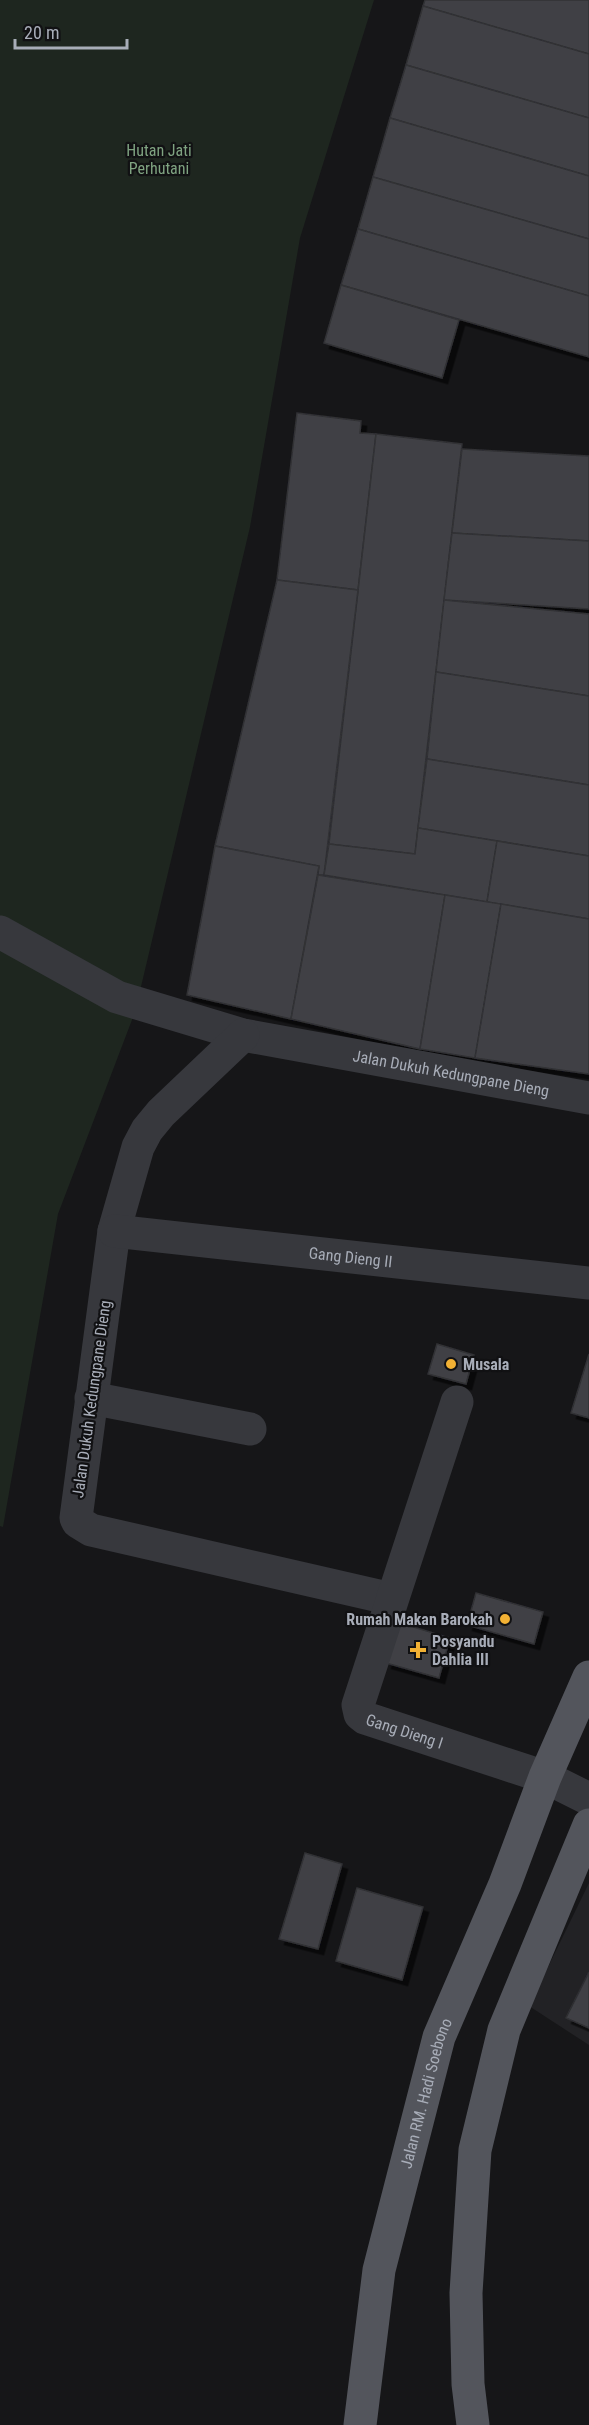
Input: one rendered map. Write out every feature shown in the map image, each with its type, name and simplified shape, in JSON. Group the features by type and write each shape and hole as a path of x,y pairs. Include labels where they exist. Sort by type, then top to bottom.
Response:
{"main road":[{"name":"Jalan RM. Hadi Soebono","path":"360,2425 379,2270 439,2037 505,1884 545,1778 589,1677"},
{"path":"473,2425 468,2384 466,2293 475,2150 504,2030 589,1826"}],"street":[{"name":"Jalan Dukuh Kedungpane Dieng","path":"0,932 117,997 243,1035 589,1098"},
{"name":"Jalan Dukuh Kedungpane Dieng","path":"243,1035 161,1113 147,1130 138,1147 114,1232 75,1514 78,1522 91,1530 392,1599"},
{"name":"Gang Dieng II","path":"114,1232 589,1283"},
{"path":"91,1398 250,1429"},
{"name":"Gang Dieng I","path":"457,1402 358,1705 360,1714 364,1718 545,1778 589,1799"}],"shaded area":[{"path":"589,1883 589,2045 529,2006"}],"green space":[{"name":"Hutan Jati Perhutani","path":"0,0 374,0 300,238 250,527 135,1012 58,1214 3,1527 0,1526"}],"building":[{"path":"425,0 589,0 589,54 423,6"},
{"path":"423,6 589,54 589,118 406,65"},
{"path":"406,65 589,118 589,176 390,118"},
{"path":"390,118 589,176 589,239 373,177"},
{"path":"373,177 589,239 589,296 358,229"},
{"path":"358,229 589,296 589,357 341,285"},
{"path":"341,285 459,320 442,378 324,343"},
{"path":"297,413 361,421 360,433 376,434 358,590 277,580"},
{"path":"376,434 462,444 415,854 329,844"},
{"path":"462,449 589,456 589,541 452,533"},
{"path":"452,533 589,541 589,609 444,600"},
{"path":"277,580 358,590 324,875 318,875 319,866 215,846"},
{"path":"444,600 589,614 589,696 436,672"},
{"path":"436,672 589,696 589,785 427,759"},
{"path":"427,759 589,785 589,856 418,828"},
{"path":"418,828 497,841 487,902 324,875 329,844 415,854"},
{"path":"497,841 589,856 589,919 487,902"},
{"path":"215,846 319,866 291,1019 187,995"},
{"path":"318,875 445,895 420,1049 291,1019"},
{"path":"445,895 501,904 475,1058 420,1049"},
{"path":"501,904 589,919 589,1074 475,1058"},
{"name":"Musala","path":"437,1344 474,1355 466,1384 428,1374"},
{"path":"589,1354 589,1418 571,1413"},
{"name":"Rumah Makan Barokah","path":"476,1593 543,1612 534,1644 467,1625"},
{"name":"Posyandu Dahlia III","path":"397,1622 450,1638 439,1678 386,1663"},
{"path":"305,1853 342,1864 318,1949 279,1939"},
{"path":"357,1888 423,1907 402,1980 336,1961"},
{"path":"589,1972 589,2028 566,2018"}],"place":[{"name":"Musala","path":"451,1364"},
{"name":"Rumah Makan Barokah","path":"505,1619"},
{"name":"Posyandu Dahlia III","path":"418,1650"}]}
